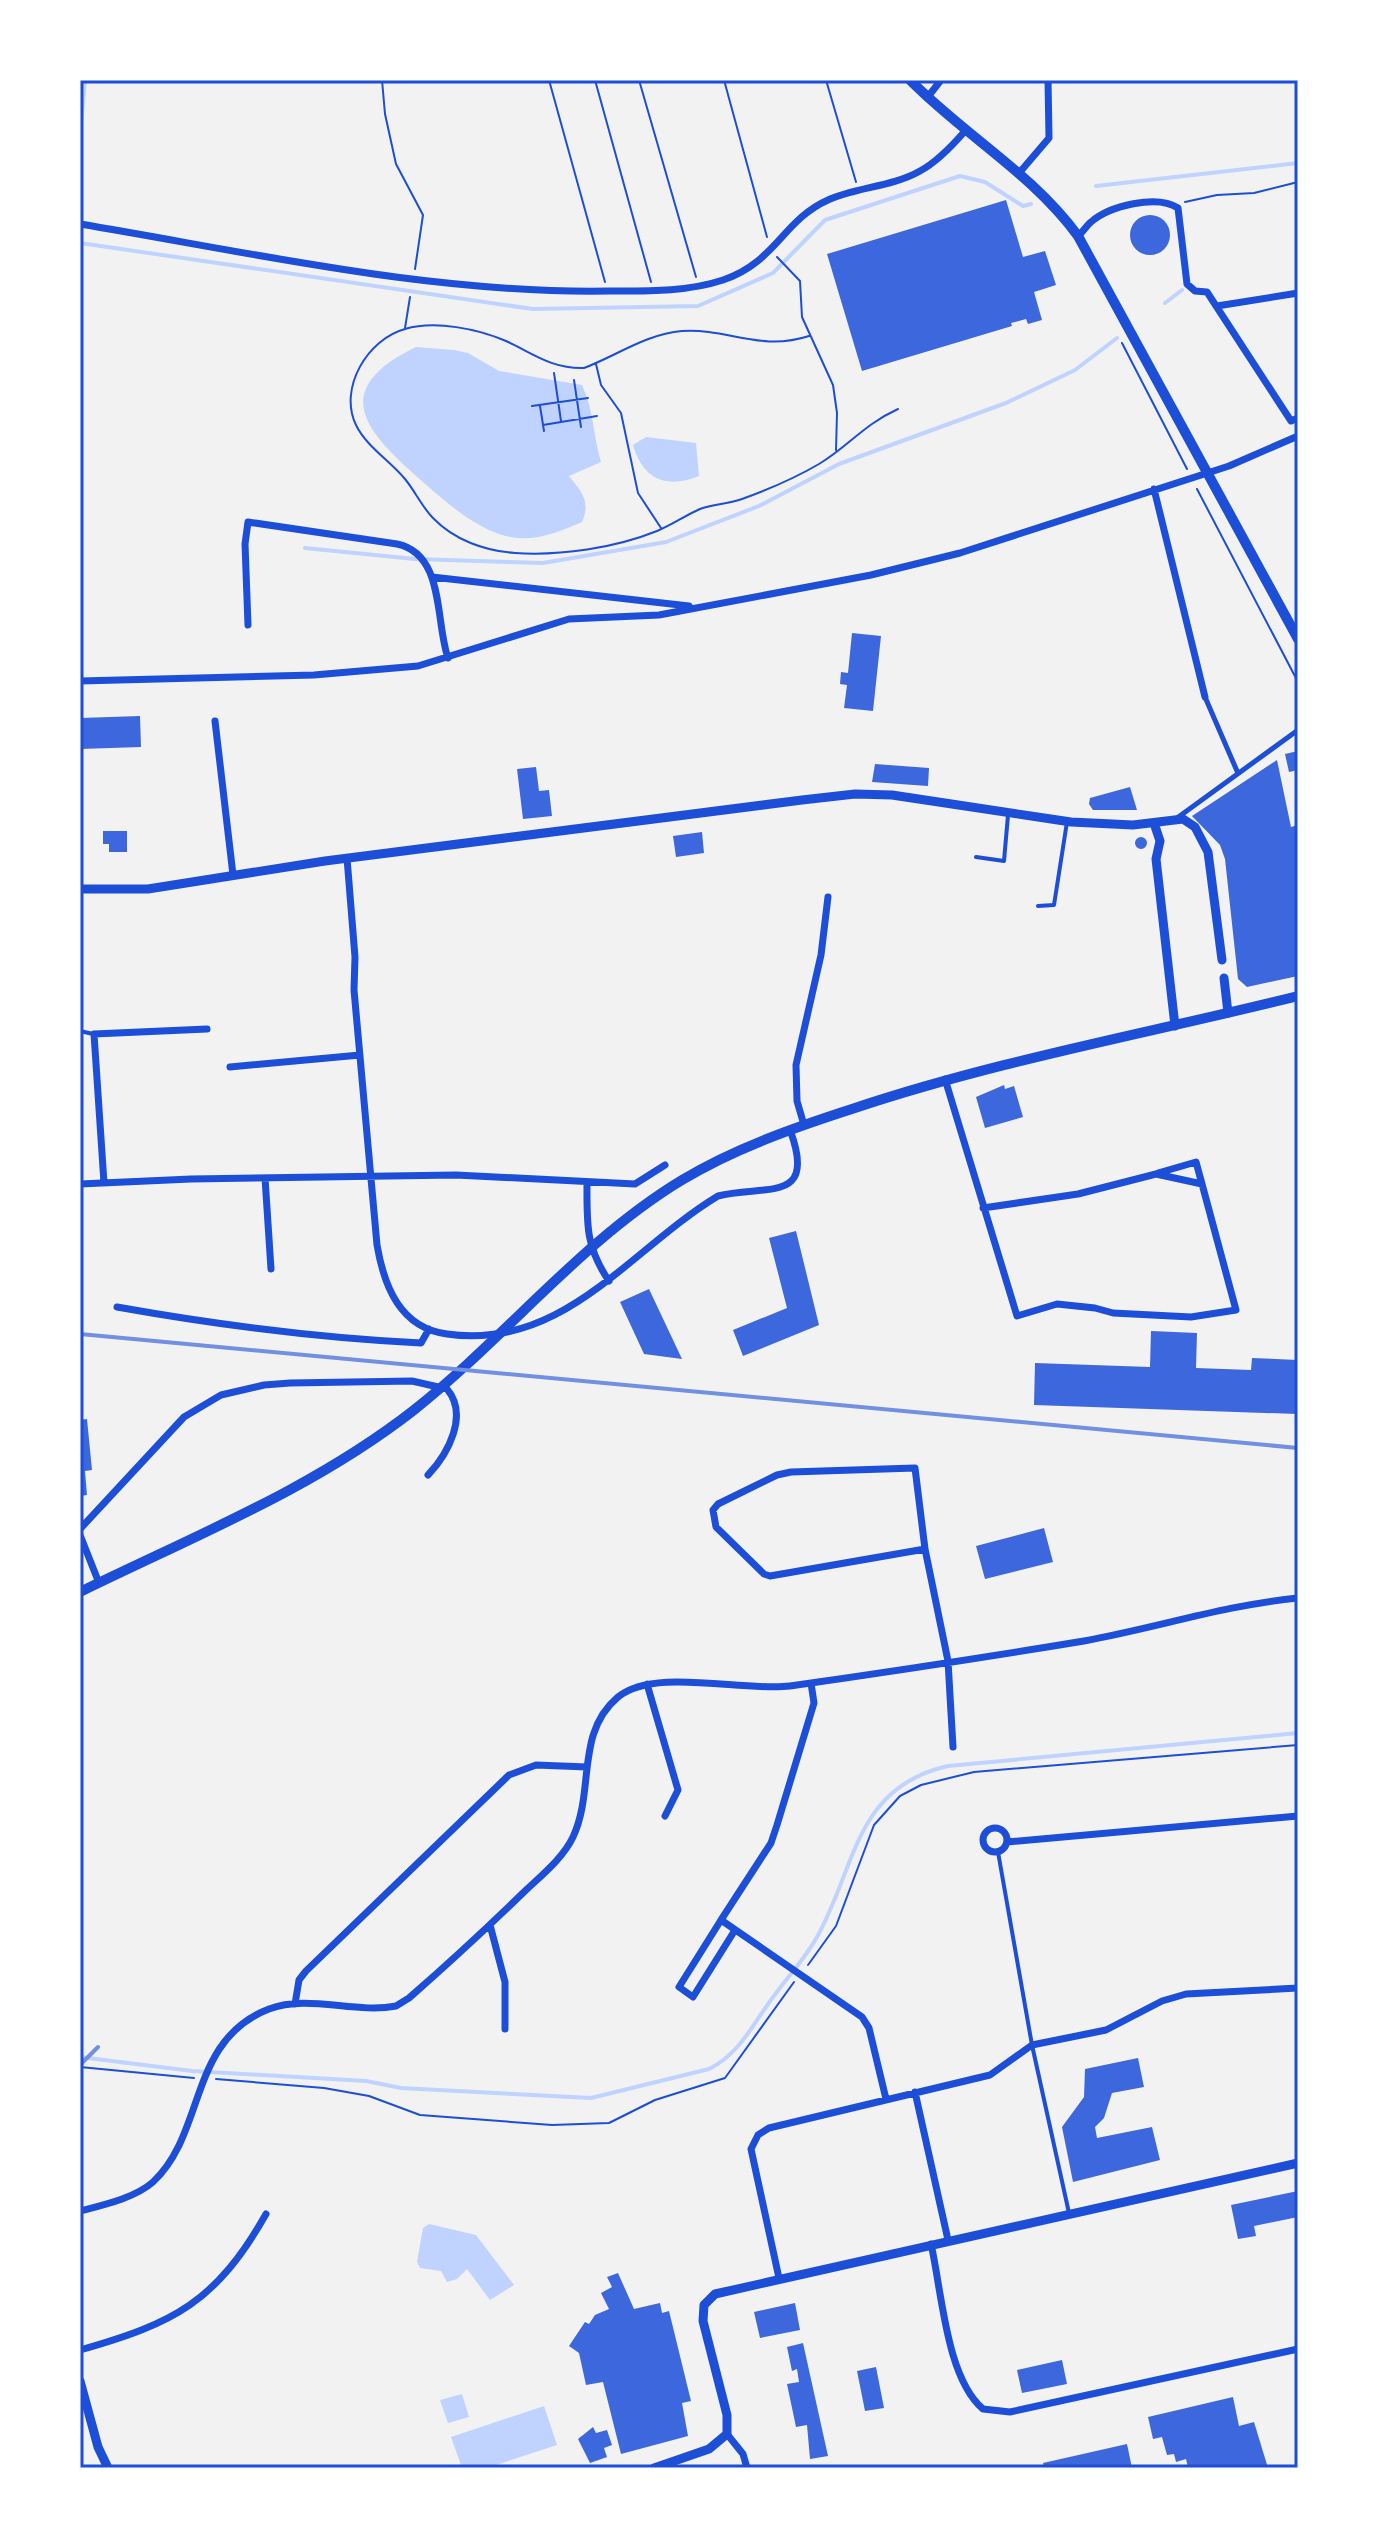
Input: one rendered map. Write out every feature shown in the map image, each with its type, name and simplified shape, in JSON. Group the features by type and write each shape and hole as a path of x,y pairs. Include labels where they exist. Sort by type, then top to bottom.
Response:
{"main road":[{"path":"910,80 965,131 1020,172 1052,203 1078,236 1298,639"},
{"path":"80,1592 300,1485 415,1409 461,1371 604,1238 684,1179 790,1130 945,1079 1298,997"}],"street":[{"path":"927,98 941,80"},
{"path":"1020,172 1049,138 1048,80"},
{"path":"80,224 413,278 566,292 653,290 699,285 745,271 775,255 793,225 817,206 917,173 932,164 965,131"},
{"path":"1078,236 1091,222 1119,210 1150,201 1169,202 1179,211 1187,284 1195,291 1207,292 1294,419"},
{"path":"1217,306 1298,293"},
{"path":"80,681 314,675 418,666 569,619 659,615 920,564 1207,473 1298,436"},
{"path":"1154,489 1205,697 1237,771"},
{"path":"248,625 245,544 248,522 397,544 418,552 426,562 432,577 448,658"},
{"path":"432,577 695,607"},
{"path":"215,721 233,875"},
{"path":"80,889 148,889 347,858 855,794 892,795 1067,822 1154,823 1177,818 1237,771 1298,730"},
{"path":"1177,818 1195,827 1208,852 1222,960"},
{"path":"1154,823 1160,841 1156,859 1175,1026"},
{"path":"347,858 377,1245 384,1282 404,1313 429,1329 465,1337 523,1330 552,1318 609,1281 718,1196 738,1191 772,1192 794,1180 798,1161 790,1130"},
{"path":"804,1125 797,1101 796,1065 821,955 828,897"},
{"path":"1224,978 1228,1013"},
{"path":"104,1183 94,1034 207,1029"},
{"path":"230,1067 360,1055"},
{"path":"945,1079 983,1208 1017,1316 1057,1304 1113,1313 1205,1316 1236,1310 1196,1162 1078,1194 983,1208"},
{"path":"80,1184 265,1178 522,1176 635,1184 665,1165"},
{"path":"1156,1174 1202,1184"},
{"path":"265,1178 271,1269"},
{"path":"587,1182 588,1235 592,1257 609,1281"},
{"path":"117,1307 285,1332 383,1341 421,1343 429,1329"},
{"path":"99,1583 80,1532 184,1417 221,1395 264,1385 412,1381 447,1389 457,1406 456,1422 442,1460 428,1475"},
{"path":"925,1549 770,1576 764,1574 716,1527 712,1517 718,1504 777,1475 915,1468 925,1549 948,1661 953,1747"},
{"path":"80,2211 151,2184 177,2147 211,2061 239,2026 267,2010 295,2004 396,2006 409,1998 490,1925 553,1864 572,1838 584,1802 591,1736 601,1714 622,1694 647,1684 762,1690 1087,1640 1242,1604 1298,1598"},
{"path":"735,1930 693,1997 679,1987 771,1843 814,1703 811,1683"},
{"path":"647,1684 678,1790 665,1816"},
{"path":"295,2004 299,1980 306,1971 509,1775 536,1765 587,1767"},
{"path":"1007,1842 1006,1836 998,1828 985,1833 984,1847 998,1852 1007,1842 1298,1816"},
{"path":"721,1920 862,2017 869,2028 886,2099"},
{"path":"490,1925 505,1982 505,2029"},
{"path":"696,1960 711,1969"},
{"path":"779,2278 752,2158 753,2141 769,2128 990,2075 1032,2045 1106,2030 1162,2001 1186,1994 1298,1988"},
{"path":"915,2092 948,2240"},
{"path":"747,2468 743,2454 727,2434 727,2415 703,2321 704,2305 724,2290 1298,2163"},
{"path":"80,2350 142,2332 195,2302 236,2263 266,2214"},
{"path":"931,2244 958,2370 968,2394 983,2409 1010,2412 1298,2349"},
{"path":"80,2381 98,2447 108,2468"},
{"path":"654,2468 709,2449 727,2434"}],"lane":[{"path":"976,857 1004,861 1008,813"},
{"path":"1038,906 1054,905 1067,822"},
{"path":"80,1031 94,1034"},
{"path":"998,1852 1032,2045 1069,2213"}],"path":[{"path":"382,80 385,114 396,164 423,215 413,278"},
{"path":"549,80 607,291"},
{"path":"595,80 653,290"},
{"path":"639,80 699,285"},
{"path":"724,80 775,255 800,281 802,317 833,385 837,413 836,451"},
{"path":"826,80 859,190"},
{"path":"1179,211 1187,200 1254,193 1298,182"},
{"path":"405,329 410,297"},
{"path":"809,336 776,344 702,332 667,333 584,368 561,368 540,361 508,342 474,331 422,326 405,329 378,344 360,367 352,392 352,414 367,441 406,480 433,518 450,532 481,547 541,553 599,546 662,529 702,508 740,500 819,464 870,422 898,409"},
{"path":"1120,340 1298,682"},
{"path":"596,364 601,385 621,413 638,493 662,529"},
{"path":"554,373 562,422"},
{"path":"574,380 581,427"},
{"path":"532,406 588,398"},
{"path":"540,405 544,431"},
{"path":"543,425 597,416"},
{"path":"80,2067 324,2088 369,2096 420,2115 595,2126 620,2119 683,2090 725,2078 799,1972 836,1926 874,1825 886,1808 921,1785 974,1772 1298,1745"}],"water":[{"path":"416,347 468,353 499,371 582,385 601,462 569,476 585,503 582,522 534,538 504,536 479,525 443,500 386,447 365,413 364,396 371,380 388,363"},
{"path":"646,437 696,443 699,476 677,482 650,474 637,457 633,445"},
{"path":"429,2224 476,2235 514,2285 490,2300 467,2269 457,2279 447,2282 441,2271 420,2268 417,2262 423,2228"},
{"path":"462,2394 469,2417 448,2423 440,2400"},
{"path":"544,2406 557,2445 487,2468 462,2468 451,2437"}],"building":[{"path":"1006,200 1023,257 1045,251 1056,285 1034,292 1042,320 1028,324 1026,319 1011,323 1012,326 862,371 827,254"},
{"path":"1150,215 1164,221 1170,235 1164,249 1150,255 1136,249 1130,235 1136,221"},
{"path":"852,633 881,636 873,711 844,708 847,685 840,684 841,672 848,673"},
{"path":"140,716 141,747 80,749 80,718"},
{"path":"1298,751 1298,770 1289,772 1285,754"},
{"path":"1277,760 1291,827 1298,825 1298,976 1247,987 1238,979 1225,859 1220,845 1192,816"},
{"path":"875,764 929,768 928,786 872,782"},
{"path":"536,767 539,791 549,790 552,816 523,819 517,769"},
{"path":"1130,787 1137,810 1093,810 1089,804 1090,798"},
{"path":"103,831 127,831 127,852 109,852 109,844 103,844"},
{"path":"702,832 704,853 676,857 673,836"},
{"path":"1141,837 1147,843 1141,849 1135,843"},
{"path":"1004,1085 1005,1089 1014,1086 1023,1117 985,1128 976,1097"},
{"path":"796,1231 819,1325 743,1356 733,1330 787,1308 769,1238"},
{"path":"649,1289 682,1359 644,1354 620,1302"},
{"path":"1151,1331 1197,1333 1196,1368 1251,1370 1252,1358 1298,1360 1297,1414 1034,1405 1035,1363 1150,1367"},
{"path":"87,1419 92,1470 85,1471 87,1495 80,1496 80,1420"},
{"path":"1044,1528 1053,1562 985,1579 976,1546"},
{"path":"1138,2058 1144,2087 1112,2093 1104,2118 1095,2127 1097,2138 1152,2127 1160,2160 1073,2182 1062,2127 1084,2097 1085,2069"},
{"path":"1298,2191 1298,2217 1254,2226 1256,2236 1238,2239 1231,2205"},
{"path":"618,2273 634,2309 660,2303 662,2313 669,2311 691,2401 682,2403 688,2436 621,2454 603,2382 586,2385 579,2353 569,2346 585,2322 589,2324 595,2315 609,2309 601,2293 612,2287 607,2277"},
{"path":"795,2303 800,2330 760,2338 754,2312"},
{"path":"803,2343 828,2456 810,2459 807,2425 796,2427 787,2384 799,2382 797,2369 792,2371 787,2347"},
{"path":"1062,2360 1067,2384 1022,2393 1017,2370"},
{"path":"876,2367 884,2408 865,2411 857,2371"},
{"path":"1233,2397 1239,2426 1254,2422 1268,2468 1188,2468 1186,2459 1176,2462 1174,2454 1167,2455 1162,2437 1153,2439 1148,2417"},
{"path":"593,2427 596,2433 607,2430 612,2445 604,2448 607,2457 590,2463 578,2439"},
{"path":"1127,2444 1132,2468 1044,2468 1043,2463"}],"waterway":[{"path":"80,134 85,80"},
{"path":"1096,186 1298,163"},
{"path":"80,243 533,309 698,306 773,273 825,220 960,176 985,182 1023,206 1031,204"},
{"path":"1165,303 1182,290"},
{"path":"305,548 415,559 543,563 666,542 759,506 839,464 1006,403 1075,370 1117,338"},
{"path":"80,2057 192,2071 366,2081 401,2088 591,2098 709,2069 719,2064 742,2042 817,1937 862,1834 876,1811 893,1792 917,1777 948,1766 1298,1733"}],"railway":[{"path":"80,1334 1298,1448"},
{"path":"80,2065 98,2047"}]}
